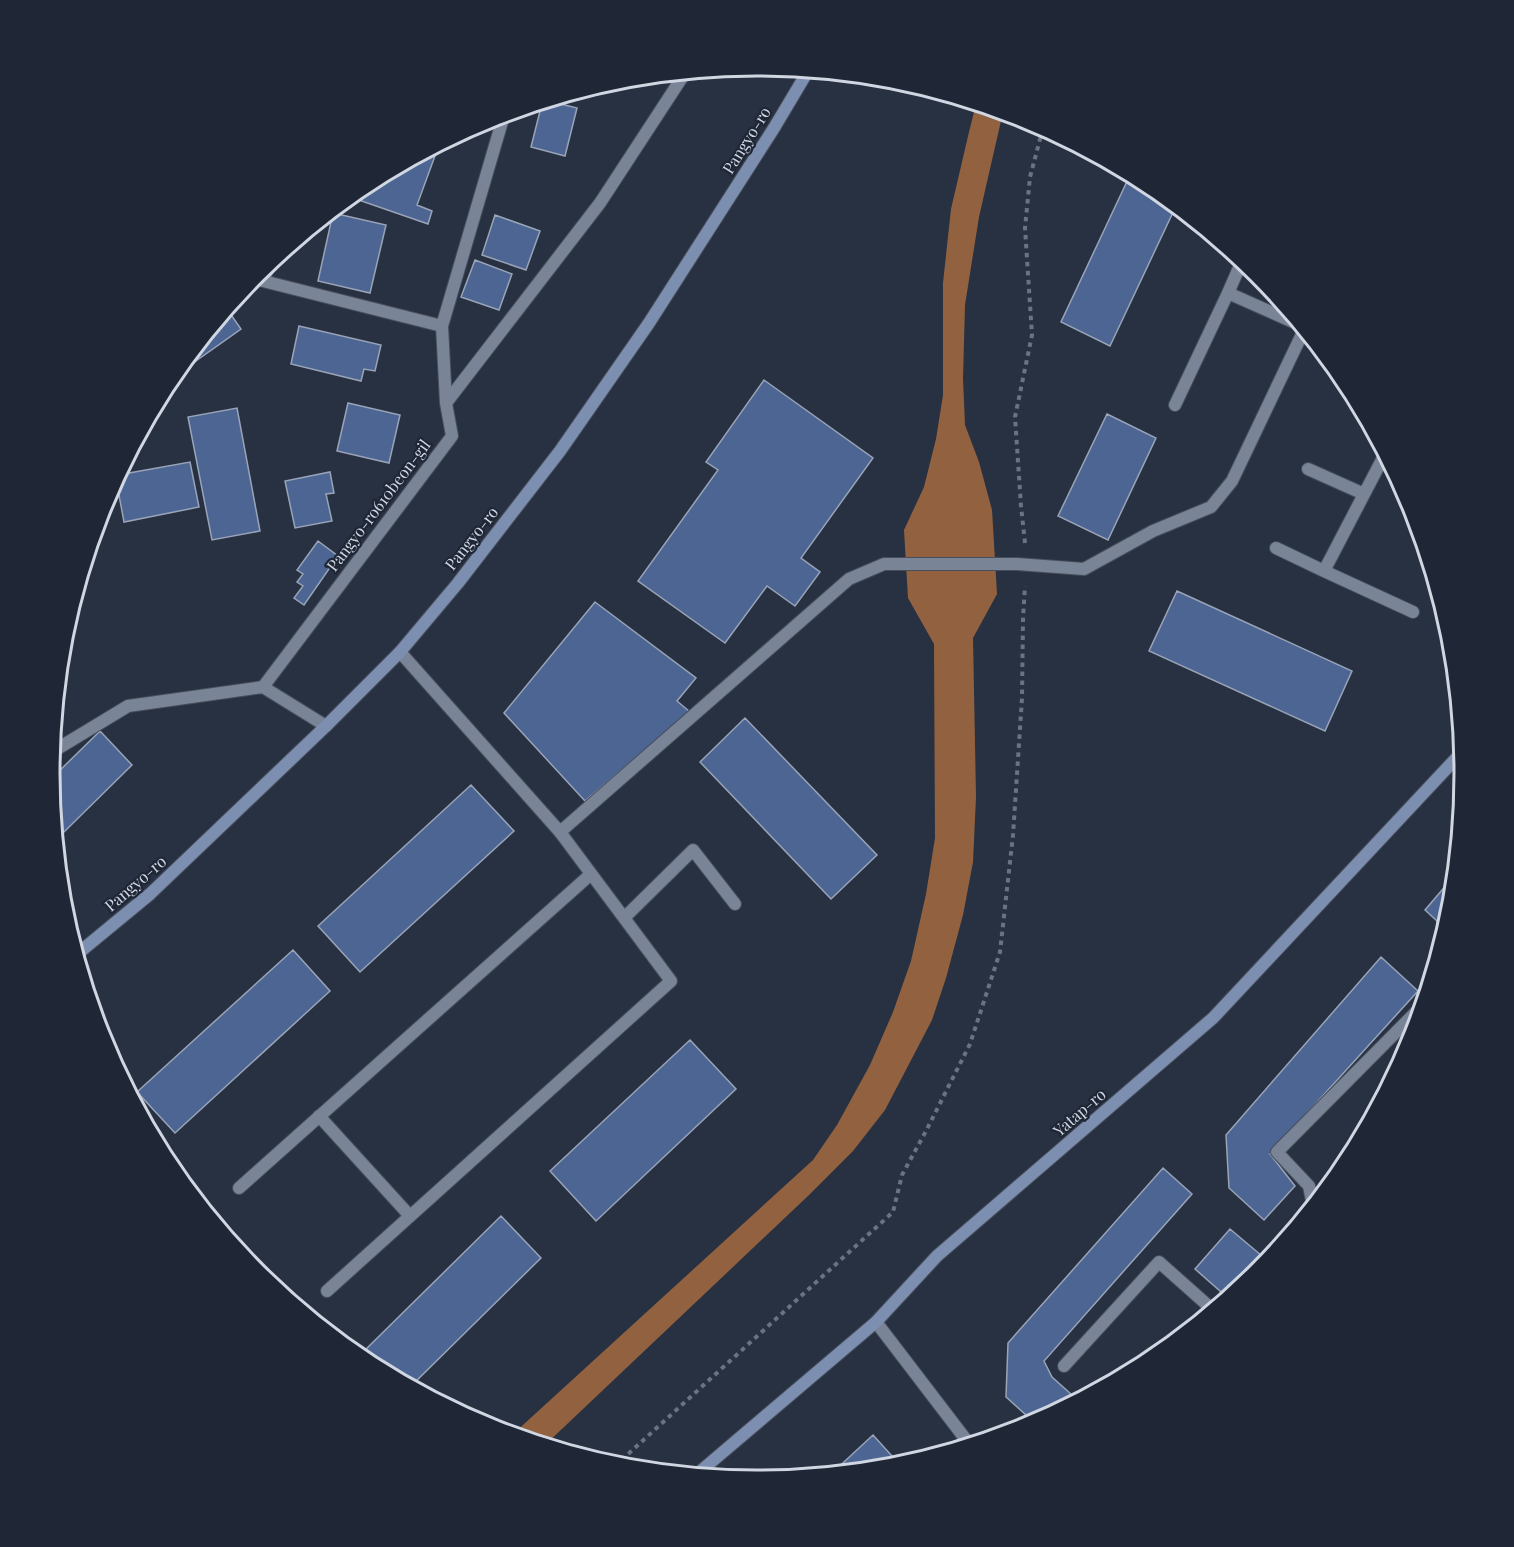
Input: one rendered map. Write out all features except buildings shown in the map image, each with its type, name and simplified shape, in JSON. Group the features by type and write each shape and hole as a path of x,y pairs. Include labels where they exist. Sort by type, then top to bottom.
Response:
{"main road":[{"name":"Pangyo-ro","path":"83,949 150,894 326,726 400,652 458,583 552,460 649,323 804,78"},
{"name":"Yatap-ro","path":"704,1468 876,1322 937,1256 1213,1018 1454,761"}],"street":[{"path":"446,403 600,203 680,81"},
{"name":"Pangyo-ro610beon-gil","path":"263,687 452,436 446,403 442,326 501,126"},
{"path":"1175,405 1238,270"},
{"path":"264,281 442,326"},
{"path":"1228,293 1284,318"},
{"path":"560,832 849,579 884,564 1022,565 1084,569 1153,531 1211,507 1232,481 1300,337"},
{"path":"1324,571 1380,462"},
{"path":"1308,469 1364,494"},
{"path":"1276,548 1413,612"},
{"path":"327,1291 671,981 560,832 400,652"},
{"path":"61,747 128,706 263,687 326,726"},
{"path":"624,918 693,850 735,904"},
{"path":"239,1188 591,874"},
{"path":"1311,1196 1310,1186 1277,1152 1409,1019"},
{"path":"319,1116 410,1216"},
{"path":"1064,1366 1159,1262 1208,1305"},
{"path":"876,1322 965,1439"}],"path":[{"path":"624,1458 893,1212 902,1175 970,1044 1000,952 1013,835 1022,698 1022,565 1015,417 1032,335 1025,228 1030,177 1041,137"}],"shaded area":[{"path":"974,111 1001,121 979,217 965,305 963,379 965,425 979,462 992,510 997,594 973,638 976,797 973,862 963,915 932,1020 885,1110 853,1151 551,1439 533,1434 519,1429 813,1160 837,1125 870,1065 893,1012 911,961 926,894 935,838 934,644 908,598 904,530 924,487 936,439 943,395 943,283 951,209"}]}
